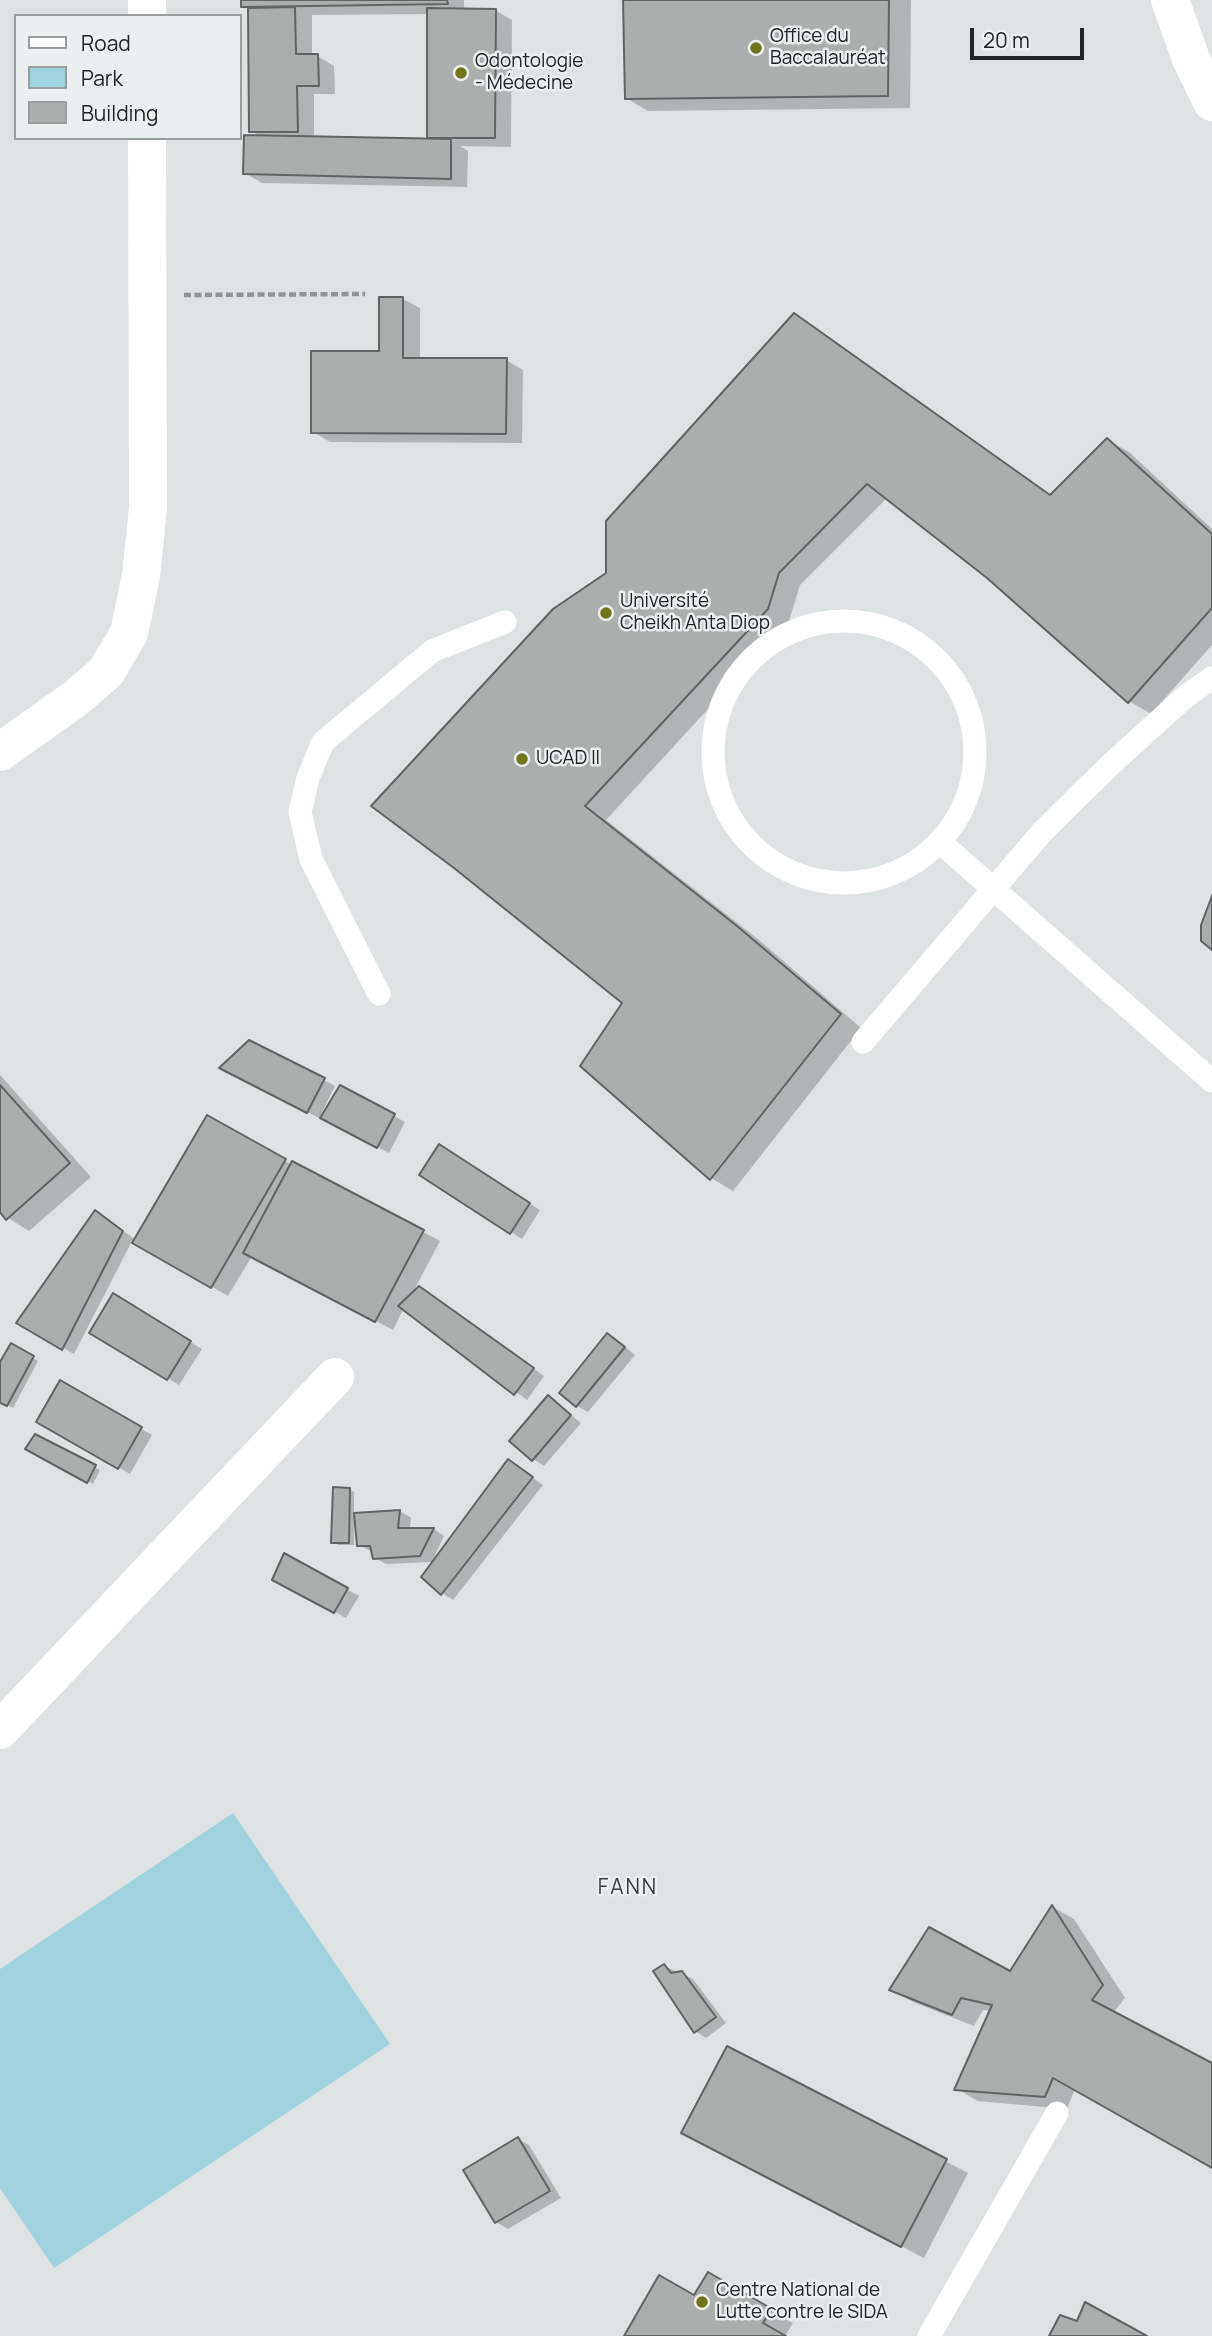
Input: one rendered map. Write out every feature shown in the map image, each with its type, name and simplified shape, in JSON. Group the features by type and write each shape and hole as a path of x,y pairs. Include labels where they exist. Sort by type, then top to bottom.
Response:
{"street":[{"path":"1170,0 1191,59 1212,102"},
{"path":"0,752 76,698 106,672 129,633 141,576 148,508 147,140"},
{"path":"0,1730 335,1377"}],"lane":[{"path":"825,621 855,621 884,626 911,638 934,656 954,679 967,705 975,743 970,792 957,819 940,842 891,874 862,882 832,883 803,877 776,865 752,847 734,824 720,799 713,770 712,741 723,699 748,661 770,643 796,629 825,621"},
{"path":"379,995 311,859 300,812 308,778 323,742 432,651 505,622"},
{"path":"863,1042 1043,831 1185,697 1212,678"},
{"path":"940,842 1212,1081"},
{"path":"929,2336 1057,2113"}],"path":[{"path":"146,295 365,294"}],"green space":[{"path":"233,1813 390,2044 54,2268 0,2188 0,1969"}],"building":[{"name":"Odontologie - Médecine","path":"241,0 447,0 448,4 241,7"},
{"name":"Office du Baccalauréat","path":"623,0 889,0 888,96 625,99"},
{"path":"295,7 296,54 318,54 319,86 297,86 298,132 249,132 248,8"},
{"name":"Odontologie - Médecine","path":"427,8 496,9 495,138 427,138"},
{"name":"Odontologie - Médecine","path":"244,135 451,139 451,179 243,174"},
{"path":"379,297 403,297 403,358 507,358 506,434 311,433 311,351 379,351"},
{"name":"UCAD II","path":"794,313 1050,495 1107,438 1212,534 1212,608 1128,703 987,578 867,484 779,573 768,609 585,806 737,926 841,1014 710,1180 580,1066 622,1003 454,868 371,806 553,609 606,573 606,521"},
{"path":"1212,896 1212,950 1201,941 1201,925"},
{"path":"249,1040 325,1078 307,1113 219,1068"},
{"path":"0,1085 70,1163 6,1220 0,1212"},
{"path":"340,1085 395,1114 377,1148 320,1118"},
{"path":"207,1115 286,1159 211,1288 132,1243"},
{"path":"439,1144 530,1203 510,1234 419,1175"},
{"path":"292,1161 424,1230 375,1322 243,1253"},
{"path":"95,1210 123,1231 62,1350 16,1323"},
{"path":"419,1286 534,1368 514,1395 398,1306"},
{"path":"113,1293 191,1341 167,1380 89,1333"},
{"path":"607,1333 625,1347 576,1407 559,1393"},
{"path":"11,1343 34,1356 7,1406 0,1403 0,1362"},
{"path":"60,1380 142,1427 118,1469 36,1422"},
{"path":"548,1395 571,1415 532,1461 509,1441"},
{"path":"35,1434 96,1465 87,1483 25,1449"},
{"path":"508,1459 533,1477 441,1595 421,1577"},
{"path":"333,1487 350,1488 349,1543 331,1543"},
{"path":"400,1510 398,1528 434,1528 420,1556 373,1559 370,1546 357,1546 354,1513"},
{"path":"284,1553 348,1588 334,1613 272,1580"},
{"path":"1052,1905 1103,1985 1092,2000 1212,2063 1212,2168 1053,2078 1045,2097 954,2090 992,2005 961,1998 952,2015 889,1990 929,1927 1010,1971"},
{"path":"664,1964 671,1973 682,1971 716,2017 694,2033 653,1971"},
{"path":"727,2046 947,2159 901,2247 681,2133"},
{"path":"518,2137 550,2191 495,2223 463,2170"},
{"name":"Centre National de Lutte contre le SIDA","path":"708,2272 772,2309 763,2323 786,2336 624,2336 659,2275 694,2295"},
{"path":"1085,2302 1147,2336 1049,2336 1060,2315 1077,2321"}],"place":[{"name":"Office du Baccalauréat","path":"756,48"},
{"name":"Odontologie - Médecine","path":"461,73"},
{"name":"Université Cheikh Anta Diop","path":"606,613"},
{"name":"UCAD II","path":"522,759"},
{"name":"Centre National de Lutte contre le SIDA","path":"702,2302"}],"district":[{"name":"FANN","path":"628,1888"}]}
